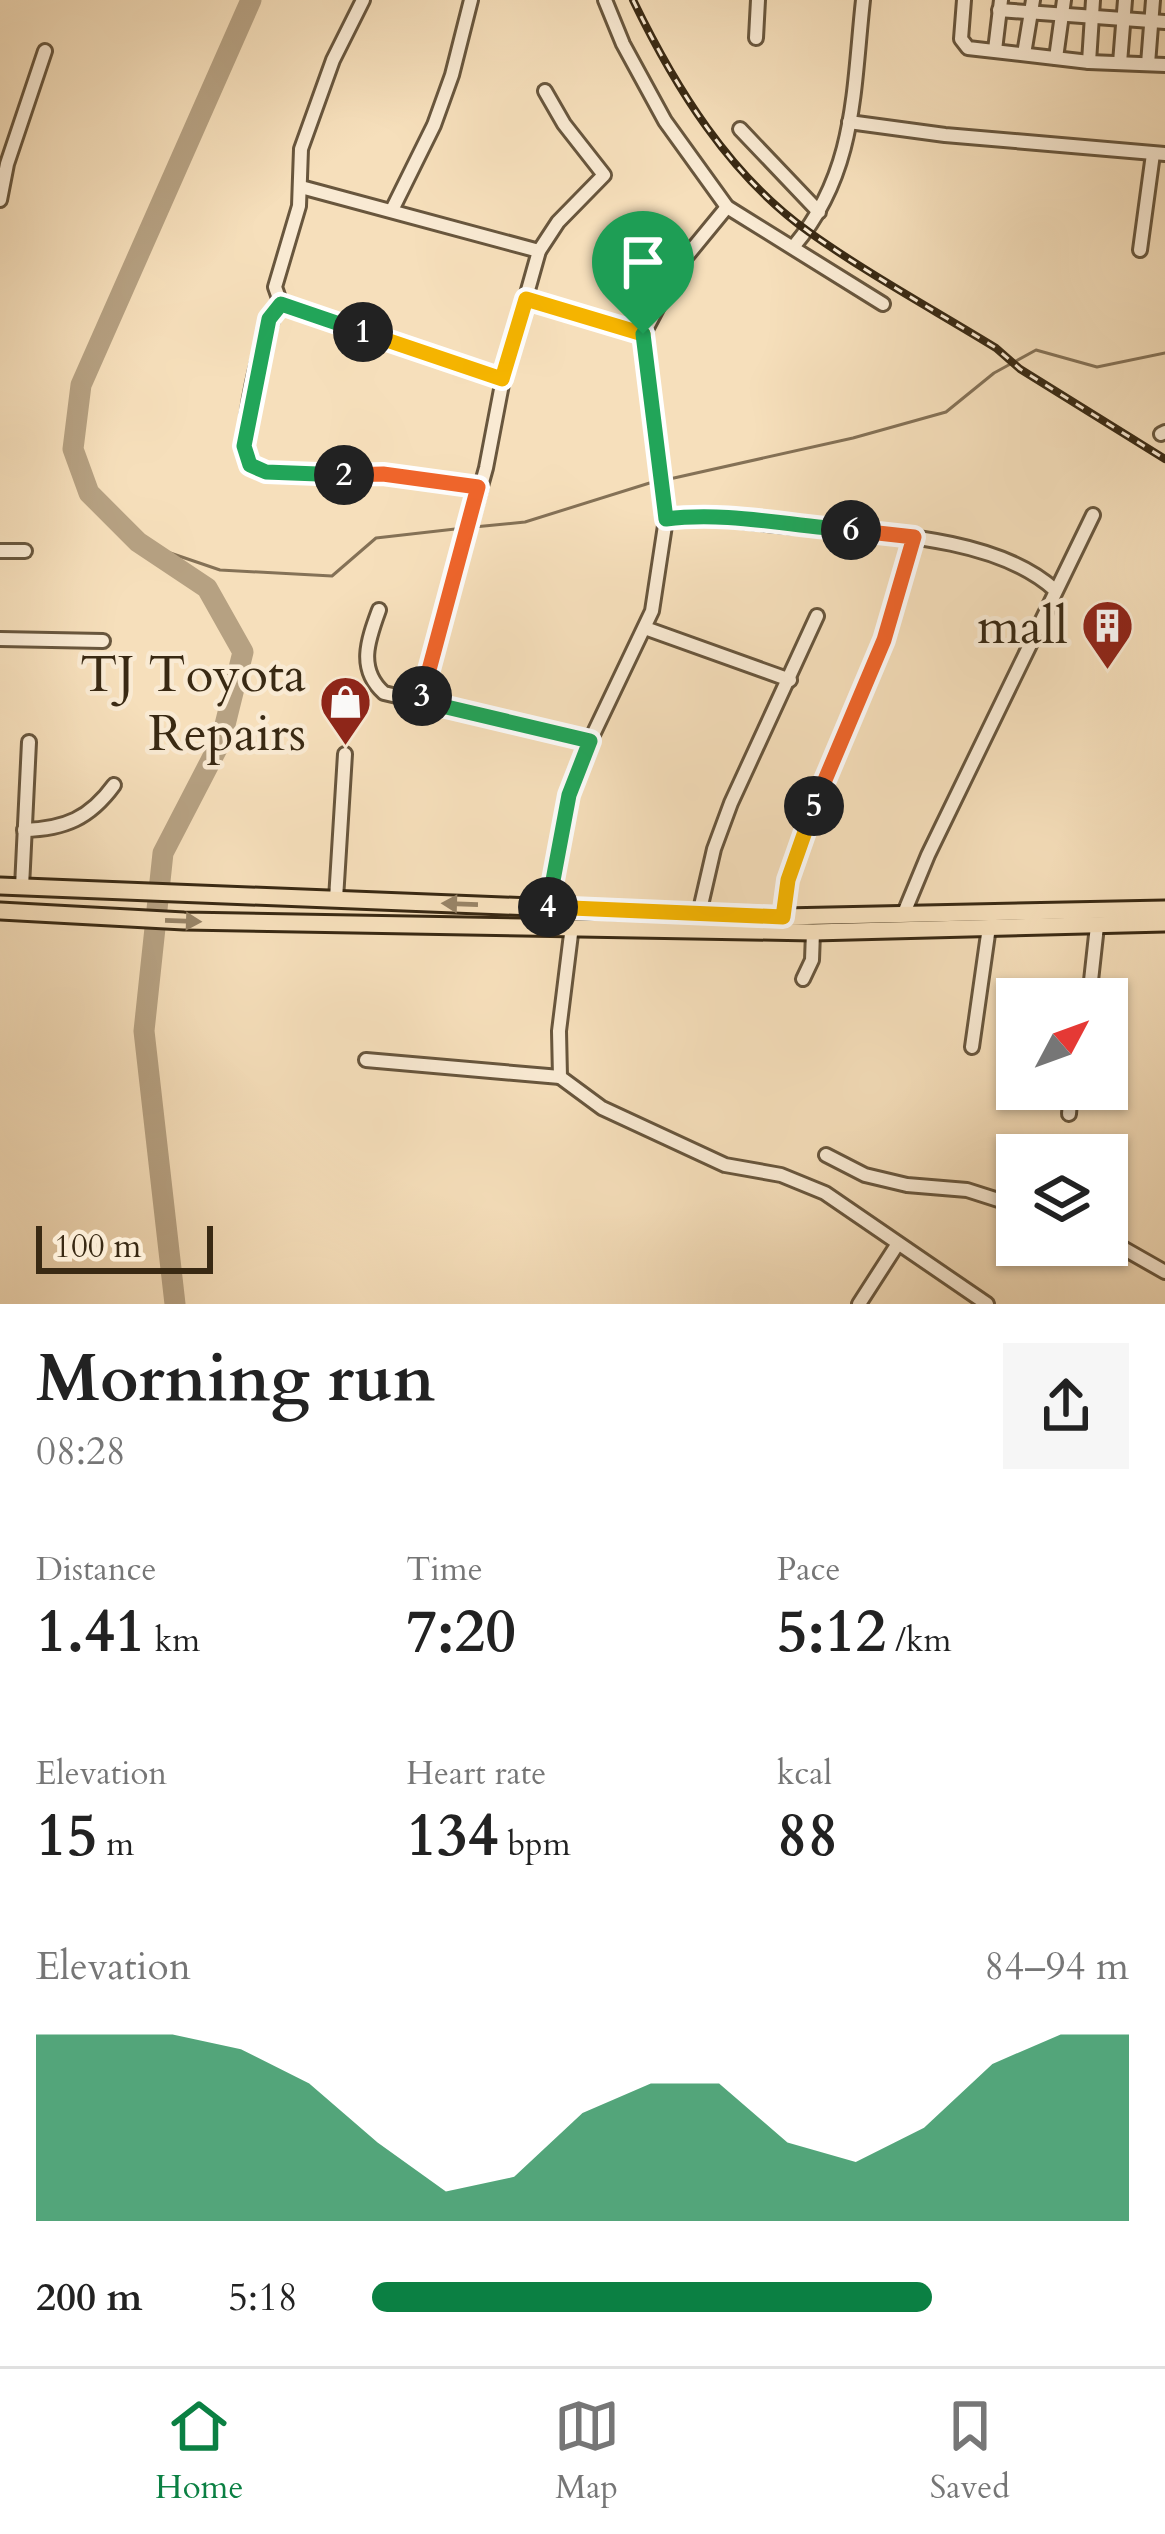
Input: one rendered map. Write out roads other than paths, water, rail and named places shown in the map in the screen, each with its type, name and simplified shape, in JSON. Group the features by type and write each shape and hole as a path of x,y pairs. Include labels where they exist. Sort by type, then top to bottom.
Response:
{"main road":[{"path":"0,886 699,914 813,932 1165,923"},
{"path":"0,911 257,922 572,926 1165,909"}],"street":[{"path":"281,304 275,287 301,187 301,149 333,60 363,0"},
{"path":"392,210 434,125 471,0"},
{"path":"604,0 665,121 727,207 883,304"},
{"path":"756,38 758,0"},
{"path":"794,246 836,181 849,122 863,0"},
{"path":"964,0 964,45 1089,62 1165,65"},
{"path":"1089,62 1093,0"},
{"path":"1120,63 1125,0"},
{"path":"1148,64 1158,22 1154,0"},
{"path":"994,50 1000,5 1064,8 1090,17 1158,22"},
{"path":"1024,54 1032,6"},
{"path":"1056,58 1064,8"},
{"path":"0,200 7,164 45,51"},
{"path":"421,701 486,468 502,379 539,251 558,222 604,175 544,91"},
{"path":"849,122 1159,154 1140,250"},
{"path":"740,129 819,212"},
{"path":"301,187 539,251"},
{"path":"548,908 569,795 652,611 666,519 643,334 681,263 727,207"},
{"path":"526,299 643,334"},
{"path":"281,304 502,379"},
{"path":"281,304 269,319 250,407 244,446 250,465 266,472 383,474 478,487"},
{"path":"904,914 1094,514"},
{"path":"666,519 722,516 914,537 1015,564 1039,575 1055,590"},
{"path":"783,917 788,880 802,839 837,743 884,640 914,537"},
{"path":"0,551 25,551"},
{"path":"379,610 367,649 370,677 392,698 590,741"},
{"path":"699,914 725,818 817,616"},
{"path":"645,628 790,680"},
{"path":"0,639 103,641"},
{"path":"22,887 29,742"},
{"path":"336,898 345,754"},
{"path":"24,830 76,823 114,784"},
{"path":"560,1077 559,1031 572,926"},
{"path":"1091,978 1097,926"},
{"path":"972,1047 989,927"},
{"path":"803,980 812,960 813,932"},
{"path":"366,1060 560,1077 602,1108 725,1165 781,1175 825,1193 987,1304"},
{"path":"1069,1110 1069,1114"},
{"path":"826,1155 865,1175 907,1185 968,1190 996,1200"},
{"path":"859,1304 897,1244"},
{"path":"1128,1251 1165,1272"}],"waterway":[{"path":"175,1304 144,1031 163,853 221,741 243,652 207,588 138,542 89,493 73,449 81,385 251,0"},
{"path":"665,480 946,412 994,373 1036,350 1097,367 1165,353"},
{"path":"474,527 525,522 656,481"},
{"path":"138,542 220,570 332,576 376,538 464,528"}],"railway":[{"path":"633,0 707,127 780,209 854,262 1165,459"}],"place":[{"name":"mall","path":"1107,671"},
{"name":"TJ Toyota Repairs","path":"345,748"}]}
